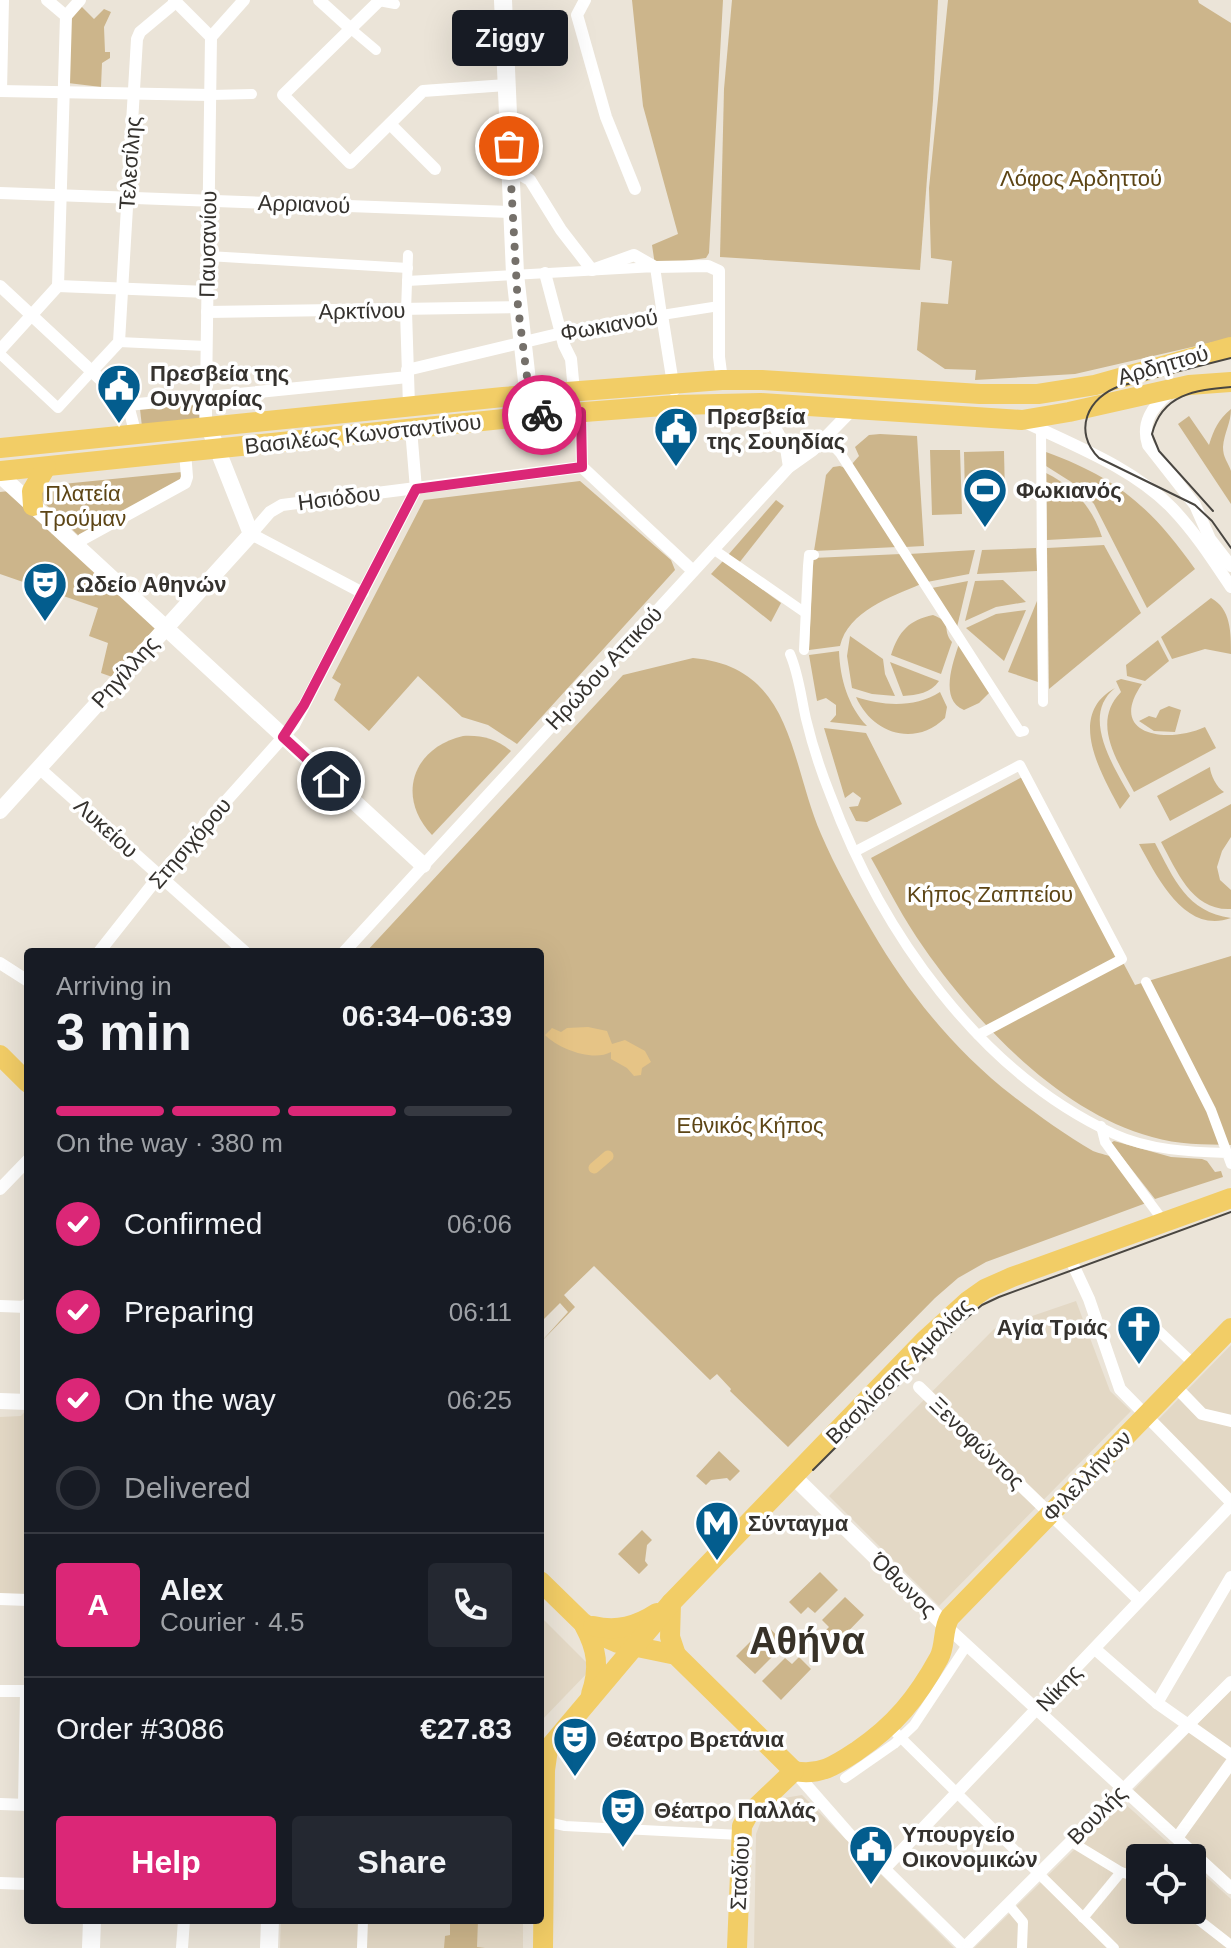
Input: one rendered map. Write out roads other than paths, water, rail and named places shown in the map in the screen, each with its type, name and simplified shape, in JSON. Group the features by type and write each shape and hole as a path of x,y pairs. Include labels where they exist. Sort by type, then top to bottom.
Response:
{"main road":[{"path":"503,0 515,274 532,416"},
{"name":"Αρδηττού","path":"1095,385 1231,347"},
{"name":"Βασιλέως Κωνσταντίνου","path":"0,473 581,412 675,395 722,380 1013,395 1095,385"},
{"name":"Αρδηττού","path":"1109,404 1180,387 1231,382"},
{"name":"Βασιλέως Κωνσταντίνου","path":"0,448 574,391 675,395 1022,420 1109,404"},
{"path":"33,506 32,491 46,467"},
{"path":"0,1055 24,1079"},
{"name":"Βασιλίσσης Αμαλίας","path":"544,1748 588,1702 671,1603 924,1341 968,1301 995,1284 1231,1198"},
{"name":"Φιλελλήνων","path":"946,1626 950,1617 1050,1513 1229,1333"},
{"path":"544,1585 582,1622 602,1636 676,1655"},
{"path":"582,1622 605,1629 625,1628 641,1623 671,1603"},
{"path":"671,1603 670,1637 676,1655 794,1771 807,1773 827,1769 895,1733 940,1657 946,1626"},
{"path":"582,1622 592,1641 597,1666 588,1702"},
{"name":"Σταδίου","path":"737,1948 740,1835 748,1815 794,1771"},
{"path":"91,1948 92,1924"},
{"path":"269,1948 270,1924"},
{"path":"543,1924 543,1948"}],"street":[{"path":"3,0 0,91 252,94"},
{"path":"47,0 66,16"},
{"path":"80,0 66,16 58,286 0,352 58,408 119,342 206,346"},
{"path":"175,1 211,37 244,0"},
{"path":"319,0 376,50"},
{"path":"395,4 379,0 283,95 350,163 423,91 506,85"},
{"path":"585,0 577,15 606,117 635,189"},
{"name":"Τελεσίλης","path":"119,342 137,39 140,32 175,1"},
{"name":"Παυσανίου","path":"211,37 206,420 251,534"},
{"path":"390,124 435,169"},
{"path":"510,169 530,180 561,230 592,270"},
{"name":"Αρριανού","path":"0,193 512,212"},
{"path":"408,255 409,406"},
{"path":"407,281 592,270 634,255 655,267 708,266 719,271 722,380"},
{"path":"208,256 408,268"},
{"path":"655,267 675,395"},
{"path":"545,273 564,345 571,359 574,391"},
{"path":"0,286 128,405 136,435"},
{"path":"58,286 207,292"},
{"name":"Φωκιανού","path":"128,405 407,374 562,333 719,306"},
{"name":"Αρκτίνου","path":"207,312 518,307"},
{"path":"762,380 761,403 786,448 789,467"},
{"path":"855,408 857,386"},
{"path":"1180,387 1151,411 1144,434 1148,445 1195,505 1225,567 1231,587"},
{"name":"Ηρώδου Αττικού","path":"348,948 789,467 826,438 855,408"},
{"path":"581,412 582,467 693,571"},
{"path":"1022,420 1102,460 1149,488 1171,507 1225,567"},
{"path":"411,429 416,489"},
{"path":"1041,430 1043,702"},
{"path":"826,438 840,453 1020,732 1024,731"},
{"path":"77,546 83,539 185,483 185,452"},
{"name":"Ησιόδου","path":"251,534 273,510 282,505 582,467"},
{"path":"0,473 423,865"},
{"name":"Στησιχόρου","path":"102,948 159,876 294,725 416,489"},
{"path":"251,534 363,593"},
{"name":"Ρηγίλλης","path":"0,811 251,534"},
{"path":"713,549 804,612"},
{"path":"804,650 809,555 814,555"},
{"path":"1208,576 1225,567"},
{"path":"790,654 819,762 835,807 880,902 940,994 978,1035 1055,1101 1087,1122 1150,1146 1227,1153"},
{"path":"856,851 1020,765 1122,959 978,1035"},
{"name":"Λυκείου","path":"39,768 240,948"},
{"path":"0,963 24,978"},
{"path":"1146,982 1211,1110 1231,1164"},
{"path":"1101,1126 1105,1142 1164,1222"},
{"path":"0,1189 24,1164"},
{"path":"1069,1256 1089,1299 1120,1389 1231,1504"},
{"path":"0,1306 24,1306"},
{"path":"1153,1330 1159,1331 1195,1365"},
{"path":"1175,1386 1202,1414 1231,1421"},
{"name":"Ξενοφώντος","path":"919,1387 1139,1600"},
{"path":"0,1401 24,1402"},
{"path":"0,1408 14,1408 24,1403"},
{"name":"Όθωνος","path":"793,1476 946,1626"},
{"name":"Νίκης","path":"885,1868 1038,1711 1231,1504"},
{"path":"1157,1703 1231,1577"},
{"path":"0,1599 24,1600"},
{"path":"946,1626 1231,1888"},
{"path":"845,1778 895,1733 914,1725 967,1645"},
{"path":"1095,1649 1157,1703 1231,1755"},
{"name":"Βουλής","path":"964,1948 1231,1682"},
{"path":"0,1691 24,1691"},
{"path":"895,1733 1114,1948"},
{"path":"1177,1844 1231,1763"},
{"path":"794,1771 850,1835 964,1948"},
{"path":"0,1804 24,1805"},
{"path":"544,1821 565,1826 740,1835"},
{"path":"1070,1841 1126,1874"},
{"path":"1083,1918 1121,1872"},
{"path":"0,1883 24,1884"},
{"path":"1008,1904 1023,1922 1022,1948"},
{"path":"182,1948 184,1924"},
{"path":"362,1948 363,1924"},
{"path":"1204,1924 1231,1945"}],"waterway":[{"path":"594,1168 608,1156"}],"tram line":[{"path":"1231,358 1109,391 1092,406 1085,426 1086,437 1099,458 1195,505 1212,521 1231,548"},
{"path":"1213,511 1159,451 1152,434 1157,421 1172,402 1193,393 1231,387"},
{"path":"813,1470 958,1325 982,1305 1231,1212"}],"place":[{"name":"Ziggy","path":"509,146"},
{"name":"Πρεσβεία της Ουγγαρίας","path":"119,425"},
{"name":"Πρεσβεία της Σουηδίας","path":"676,468"},
{"name":"Φωκιανός","path":"985,529"},
{"name":"Ωδείο Αθηνών","path":"45,623"},
{"name":"Αγία Τριάς","path":"1139,1366"},
{"name":"Σύνταγμα","path":"717,1562"},
{"name":"Θέατρο Βρετάνια","path":"575,1778"},
{"name":"Θέατρο Παλλάς","path":"623,1849"},
{"name":"Υπουργείο Οικονομικών","path":"871,1886"}],"district":[{"name":"Αθήνα","path":"807,1641"}],"park label":[{"name":"Λόφος Αρδηττού","path":"1081,178"},
{"name":"Πλατεία Τρούμαν","path":"83,506"},
{"name":"Κήπος Ζαππείου","path":"990,894"},
{"name":"Εθνικός Κήπος","path":"750,1125"}]}
